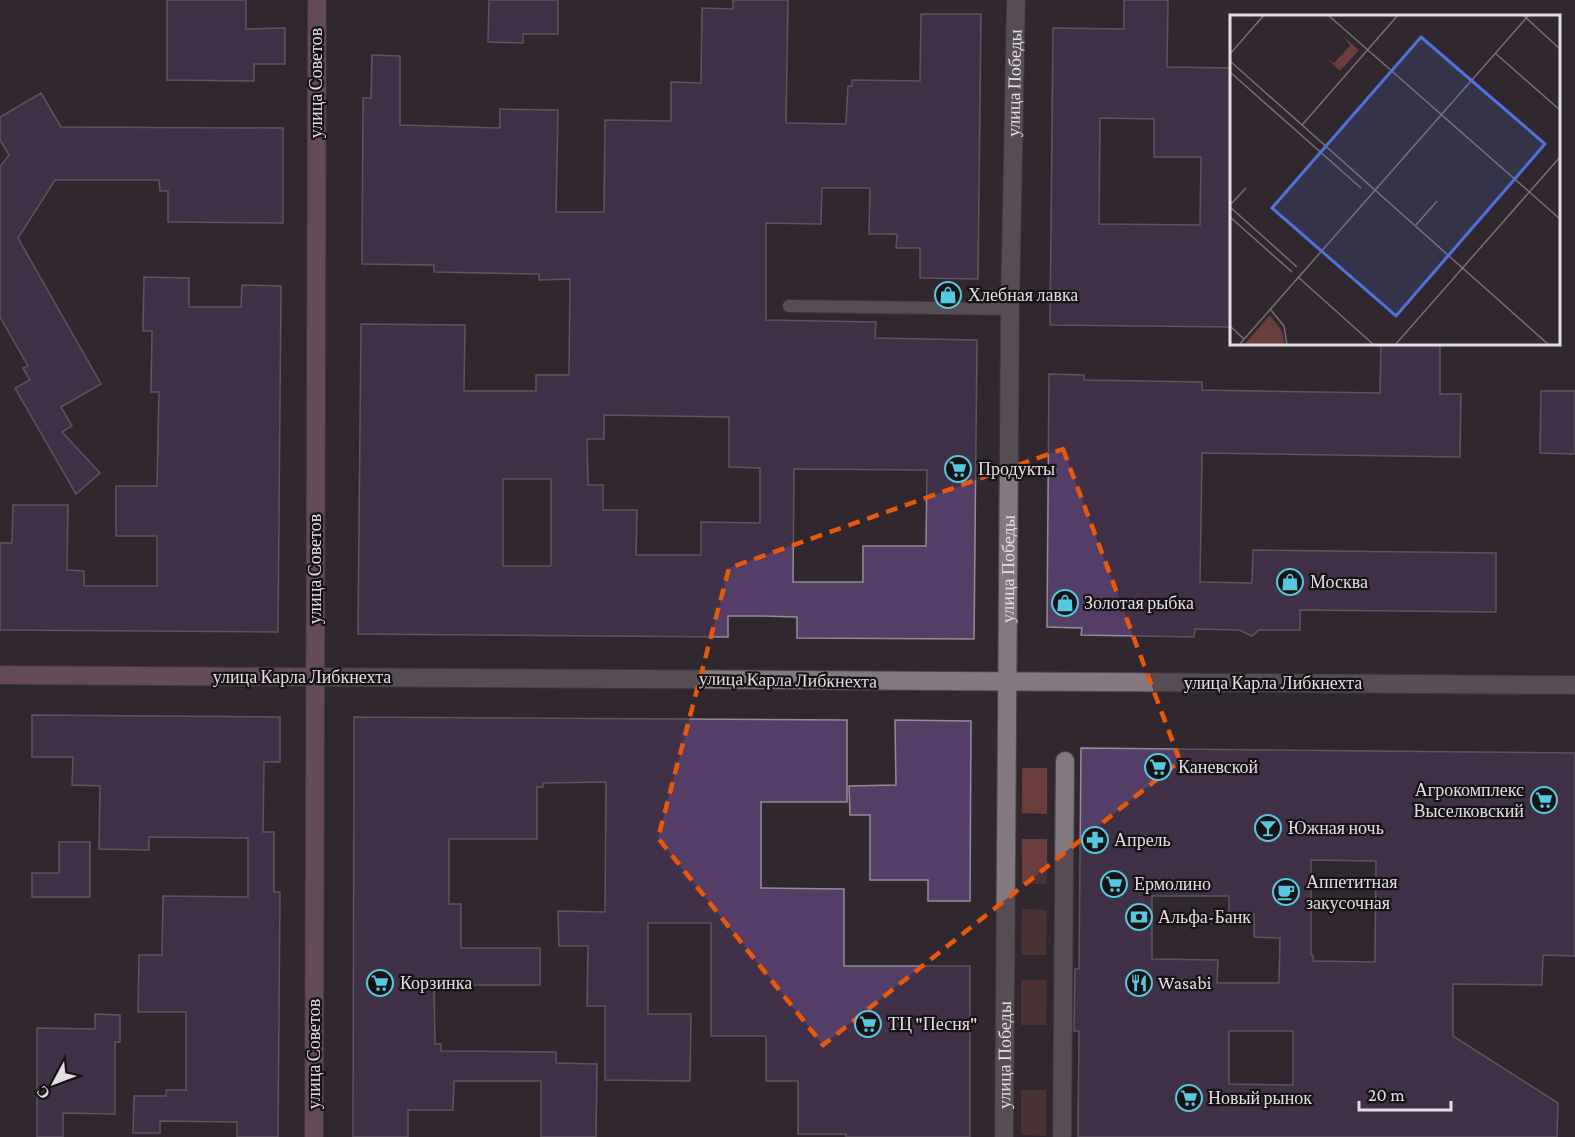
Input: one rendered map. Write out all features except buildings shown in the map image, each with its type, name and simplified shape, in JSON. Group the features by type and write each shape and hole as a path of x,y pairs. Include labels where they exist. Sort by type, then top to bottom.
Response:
{"street":[{"name":"улица Советов","path":"314,1137 317,0"},
{"name":"улица Победы","path":"1004,1137 1010,309 1016,0"},
{"name":"улица Карла Либкнехта","path":"0,675 1575,685"},
{"path":"1062,1137 1065,761"}],"lane":[{"path":"789,306 1010,309"}],"highlighted area":[{"path":"1063,449 1180,761 823,1045 658,838 729,568"}],"shaded area":[{"path":"1022,768 1047,768 1047,814 1022,813"},
{"path":"1022,839 1047,839 1047,884 1022,884"},
{"path":"1022,909 1047,910 1046,955 1021,955"},
{"path":"1021,980 1047,980 1046,1025 1021,1025"},
{"path":"1021,1090 1046,1090 1046,1136 1021,1135"}],"place":[{"name":"Хлебная лавка","path":"948,295"},
{"name":"Продукты","path":"958,469"},
{"name":"Москва","path":"1290,582"},
{"name":"Золотая рыбка","path":"1065,603"},
{"name":"Каневской","path":"1158,767"},
{"name":"Агрокомплекс Выселковский","path":"1544,800"},
{"name":"Южная ночь","path":"1268,828"},
{"name":"Апрель","path":"1095,840"},
{"name":"Ермолино","path":"1114,884"},
{"name":"Аппетитная закусочная","path":"1286,892"},
{"name":"Альфа-Банк","path":"1139,917"},
{"name":"Корзинка","path":"380,983"},
{"name":"Wasabi","path":"1139,983"},
{"name":"ТЦ \"Песня\"","path":"868,1024"},
{"name":"Новый рынок","path":"1189,1098"}]}
